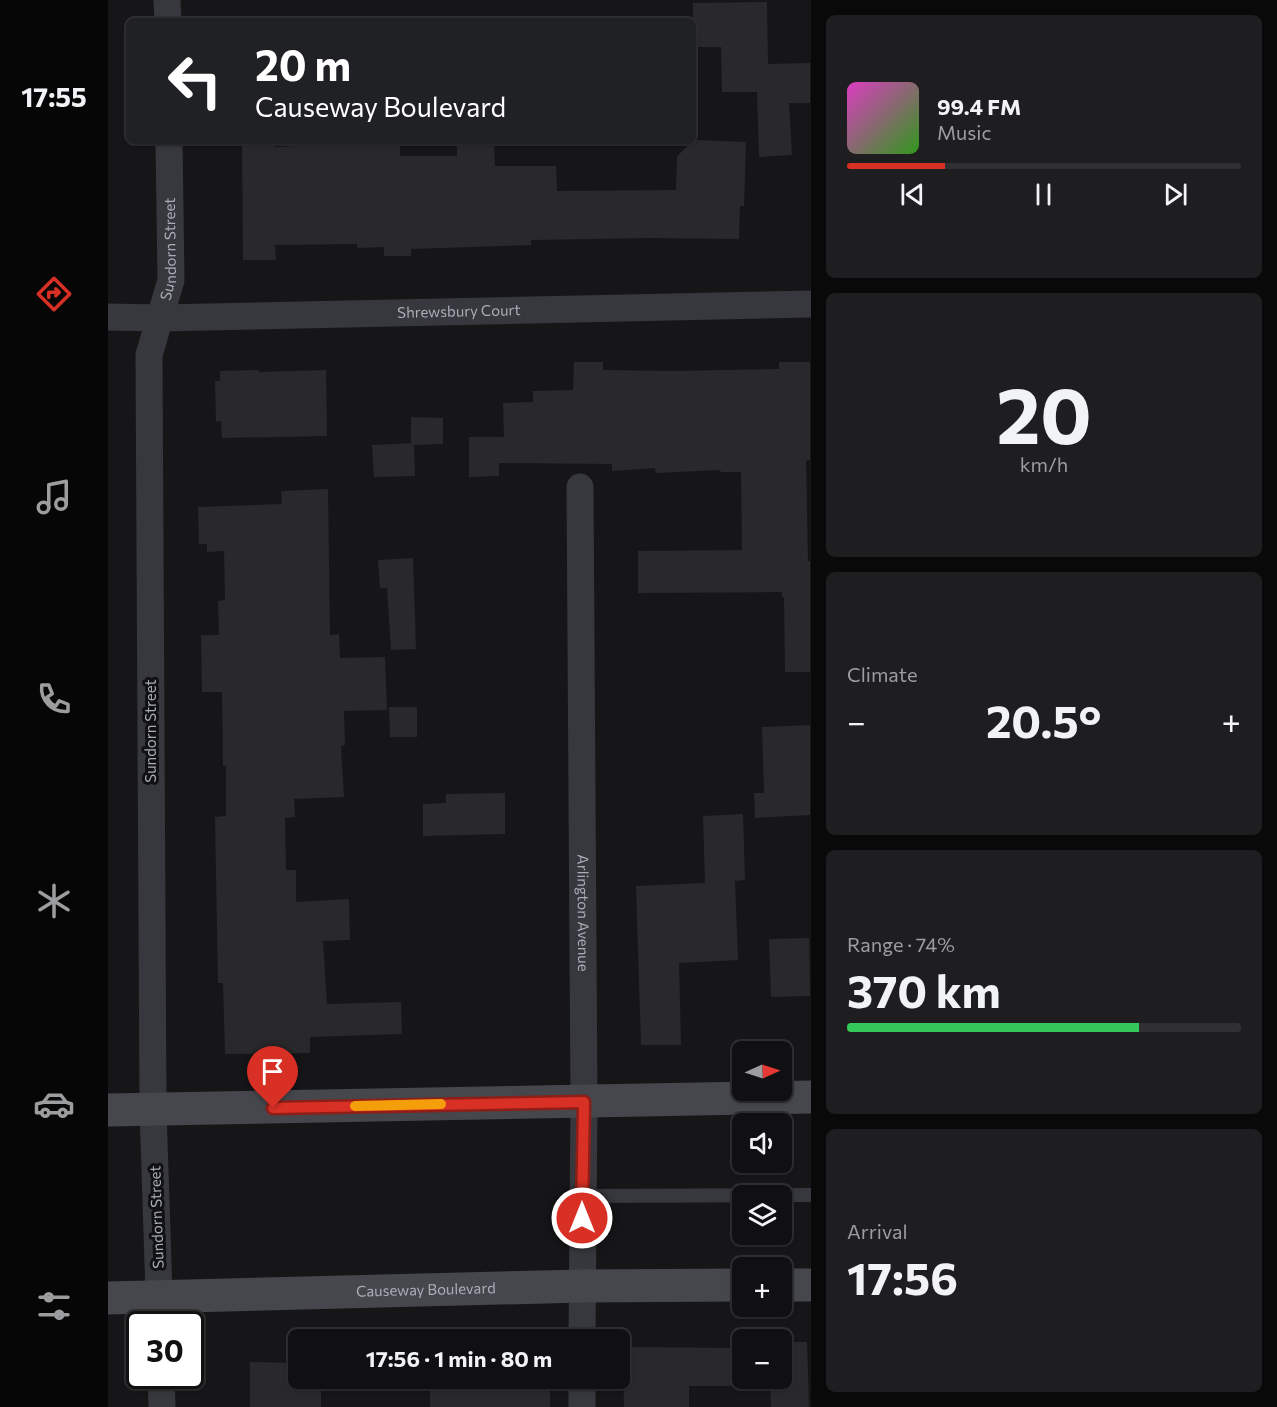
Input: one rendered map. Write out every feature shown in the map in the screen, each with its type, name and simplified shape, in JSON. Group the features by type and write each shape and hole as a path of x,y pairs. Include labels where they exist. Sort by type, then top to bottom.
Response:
{"main road":[{"path":"108,1110 810,1097"},
{"path":"792,1285 810,1285"},
{"name":"Causeway Boulevard","path":"108,1298 160,1311 582,1286 732,1286"}],"street":[{"path":"167,0 168,18"},
{"name":"Sundorn Street","path":"160,1311 153,1110 149,355 171,280 169,144"},
{"name":"Shrewsbury Court","path":"108,317 160,318 810,304"},
{"name":"Arlington Avenue","path":"580,487 584,1102 582,1329"},
{"path":"161,1389 162,1407"},
{"path":"582,1389 582,1407"}],"lane":[{"path":"582,1196 810,1195"}],"building":[{"path":"767,2 768,64 810,63 810,103 789,103 792,155 759,157 757,92 722,92 721,47 696,47 696,18 693,18 693,3"},
{"path":"696,140 746,142 744,206 740,206 739,239 531,240 531,245 411,249 411,256 384,256 384,247 357,248 357,244 275,245 276,260 243,260 242,144 275,144 275,147 400,144 400,156 457,156 457,144 494,144 495,166 556,166 557,191 676,190 677,156 690,144 696,144"},
{"path":"574,362 603,362 603,370 673,371 779,369 779,362 810,362 810,460 806,461 808,561 810,561 810,672 785,672 784,597 782,597 782,592 638,593 638,551 742,550 741,472 721,472 720,470 656,473 655,468 612,471 612,464 499,463 499,476 469,477 469,437 504,437 503,403 533,402 533,391 573,390"},
{"path":"259,370 259,372 326,370 327,436 222,438 221,421 216,422 215,381 220,381 220,371"},
{"path":"411,417 443,418 443,444 414,445 415,476 374,477 372,445 411,443"},
{"path":"328,489 330,635 339,634 340,658 385,657 387,710 344,711 345,745 341,746 344,797 294,799 295,817 285,818 286,870 296,870 296,902 349,899 350,940 323,941 327,1004 401,1002 402,1034 310,1037 310,1053 225,1054 223,983 218,983 215,817 226,816 222,692 202,692 201,635 219,635 218,601 225,600 224,551 207,552 207,544 199,544 198,507 282,504 281,491"},
{"path":"413,558 416,649 391,650 387,588 380,588 378,560"},
{"path":"389,707 417,707 417,737 390,737"},
{"path":"810,725 810,815 755,818 754,793 764,793 762,727"},
{"path":"505,793 505,834 423,836 423,804 446,803 446,794"},
{"path":"743,814 745,880 735,881 738,960 679,963 681,1045 641,1045 636,886 705,883 703,816"},
{"path":"809,938 810,996 771,997 769,939"},
{"path":"792,1342 807,1342 809,1407 771,1407 770,1389 792,1389"},
{"path":"630,1347 732,1348 732,1386 689,1386 689,1407 624,1407 624,1389 630,1389"},
{"path":"250,1362 288,1363 288,1389 321,1389 321,1407 250,1407"},
{"path":"430,1389 550,1389 550,1407 430,1407"}],"slow traffic":[{"path":"355,1106 441,1104"}],"route":[{"path":"273,1108 584,1102 582,1218"}]}
